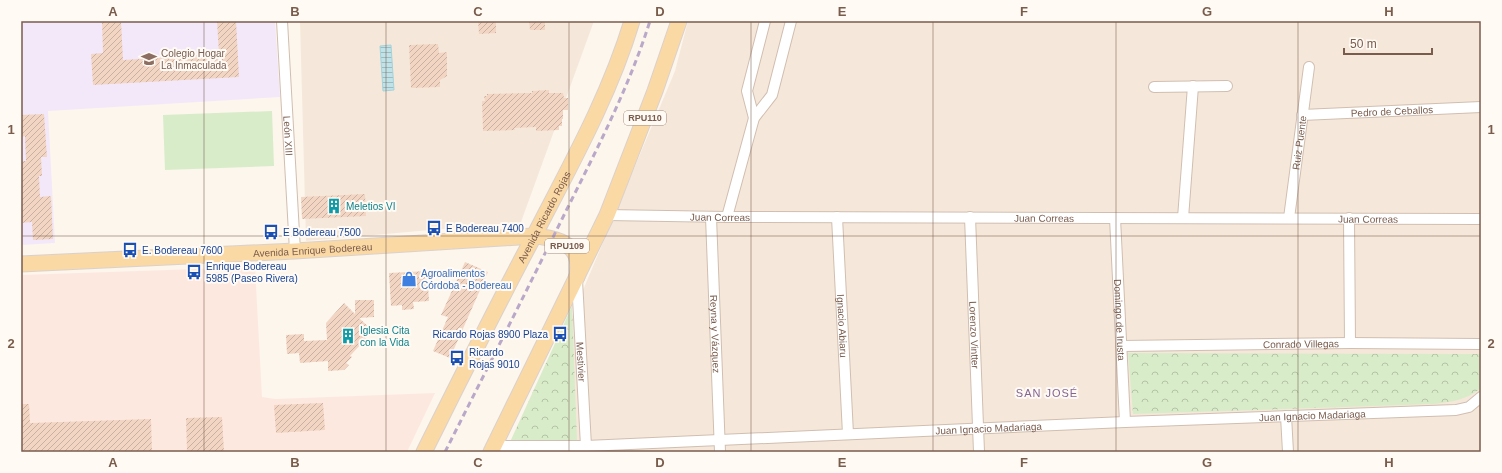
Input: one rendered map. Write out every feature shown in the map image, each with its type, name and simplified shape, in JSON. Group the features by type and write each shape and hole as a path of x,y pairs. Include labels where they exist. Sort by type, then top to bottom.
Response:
{"main road":[{"name":"Avenida Ricardo Rojas","path":"424,452 568,171 603,99 617,65 632,21"},
{"name":"RPU110","path":"577,277 607,215 655,91 679,21"},
{"name":"Avenida Enrique Bodereau","path":"21,264 295,251 534,236 552,239 571,249 577,258 577,277"},
{"name":"RPU109","path":"492,449 577,277"}],"street":[{"name":"León XIII","path":"282,21 295,251"},
{"path":"754,118 747,91 765,21"},
{"path":"727,217 754,118 772,95 791,21"},
{"name":"Ruiz Puente","path":"1289,218 1308,67"},
{"path":"1183,218 1193,86"},
{"path":"1154,87 1227,86"},
{"name":"Pedro de Ceballos","path":"1302,115 1481,107"},
{"name":"Juan Correas","path":"607,215 727,217 1481,219"},
{"name":"Reyna y Vázquez","path":"712,216 720,452"},
{"name":"Ignacio Abiaru","path":"837,217 848,434"},
{"name":"Lorenzo Vintter","path":"970,217 978,452"},
{"name":"Domingo de Irusta","path":"1115,218 1125,422"},
{"path":"1349,218 1350,343"},
{"name":"Mestivier","path":"577,277 586,446"},
{"name":"Conrado Villegas","path":"1121,346 1350,343 1481,344"},
{"name":"Juan Ignacio Madariaga","path":"492,449 1125,422 1456,410 1469,407 1481,397"},
{"path":"1286,416 1288,452"}],"shaded area":[{"name":"Colegio Hogar La Inmaculada","path":"21,21 275,21 280,97 48,111 55,243 21,245"},
{"path":"300,21 594,21 521,222 306,241"},
{"path":"688,21 1481,21 1481,452 515,452 675,71"},
{"path":"255,267 262,397 275,399 435,393 407,452 21,452 21,275"}],"green space":[{"path":"272,111 274,166 165,170 163,115"},
{"path":"572,306 577,440 510,442"},
{"path":"1128,353 1481,354 1481,388 1465,398 1434,404 1133,414"}],"water":[{"path":"391,45 394,90 383,91 380,46"}],"building":[{"path":"102,21 121,21 123,60 219,54 217,21 236,21 239,77 93,85 91,54 103,53"},
{"path":"478,21 496,21 496,33 479,34"},
{"path":"529,21 545,21 545,30 530,30"},
{"path":"438,44 439,53 447,52 447,76 440,80 440,87 411,88 409,45"},
{"path":"549,90 549,93 563,93 564,98 568,98 568,110 563,110 562,126 559,126 559,130 536,131 536,127 514,128 515,130 483,131 482,101 485,101 484,96 487,96 487,94 532,93 532,91"},
{"path":"44,114 47,157 41,157 42,176 39,176 40,197 51,196 53,239 33,240 32,222 21,223 21,161 26,161 25,136 21,137 21,115"},
{"name":"Meletios VI","path":"365,194 366,216 302,219 301,197"},
{"path":"465,262 488,272 450,358 433,351 448,317 441,315"},
{"path":"427,271 429,301 413,302 414,309 402,310 402,305 391,306 389,273"},
{"name":"Iglesia Cita con la Vida","path":"355,300 374,300 374,317 359,318 373,331 350,356 352,357 346,363 349,365 344,370 328,371 328,361 300,363 299,353 287,354 286,335 304,334 304,341 327,340 326,323 344,303 355,314"},
{"path":"323,403 325,430 276,433 274,405"},
{"path":"21,404 29,404 30,423 151,419 152,452 21,452"},
{"path":"222,417 224,452 187,452 186,418"}],"railway":[{"path":"445,452 601,140 633,70 650,21"}],"place":[{"name":"Colegio Hogar La Inmaculada","path":"149,59"},
{"name":"Meletios VI","path":"334,206"},
{"name":"E Bodereau 7400","path":"434,228"},
{"name":"E Bodereau 7500","path":"271,232"},
{"name":"E. Bodereau 7600","path":"130,250"},
{"name":"Enrique Bodereau 5985 (Paseo Rivera)","path":"194,272"},
{"name":"Agroalimentos Córdoba - Bodereau","path":"409,279"},
{"name":"Ricardo Rojas 8900 Plaza","path":"560,334"},
{"name":"Iglesia Cita con la Vida","path":"348,336"},
{"name":"Ricardo Rojas 9010","path":"457,358"}],"district":[{"name":"SAN JOSÉ","path":"1047,393"}]}
